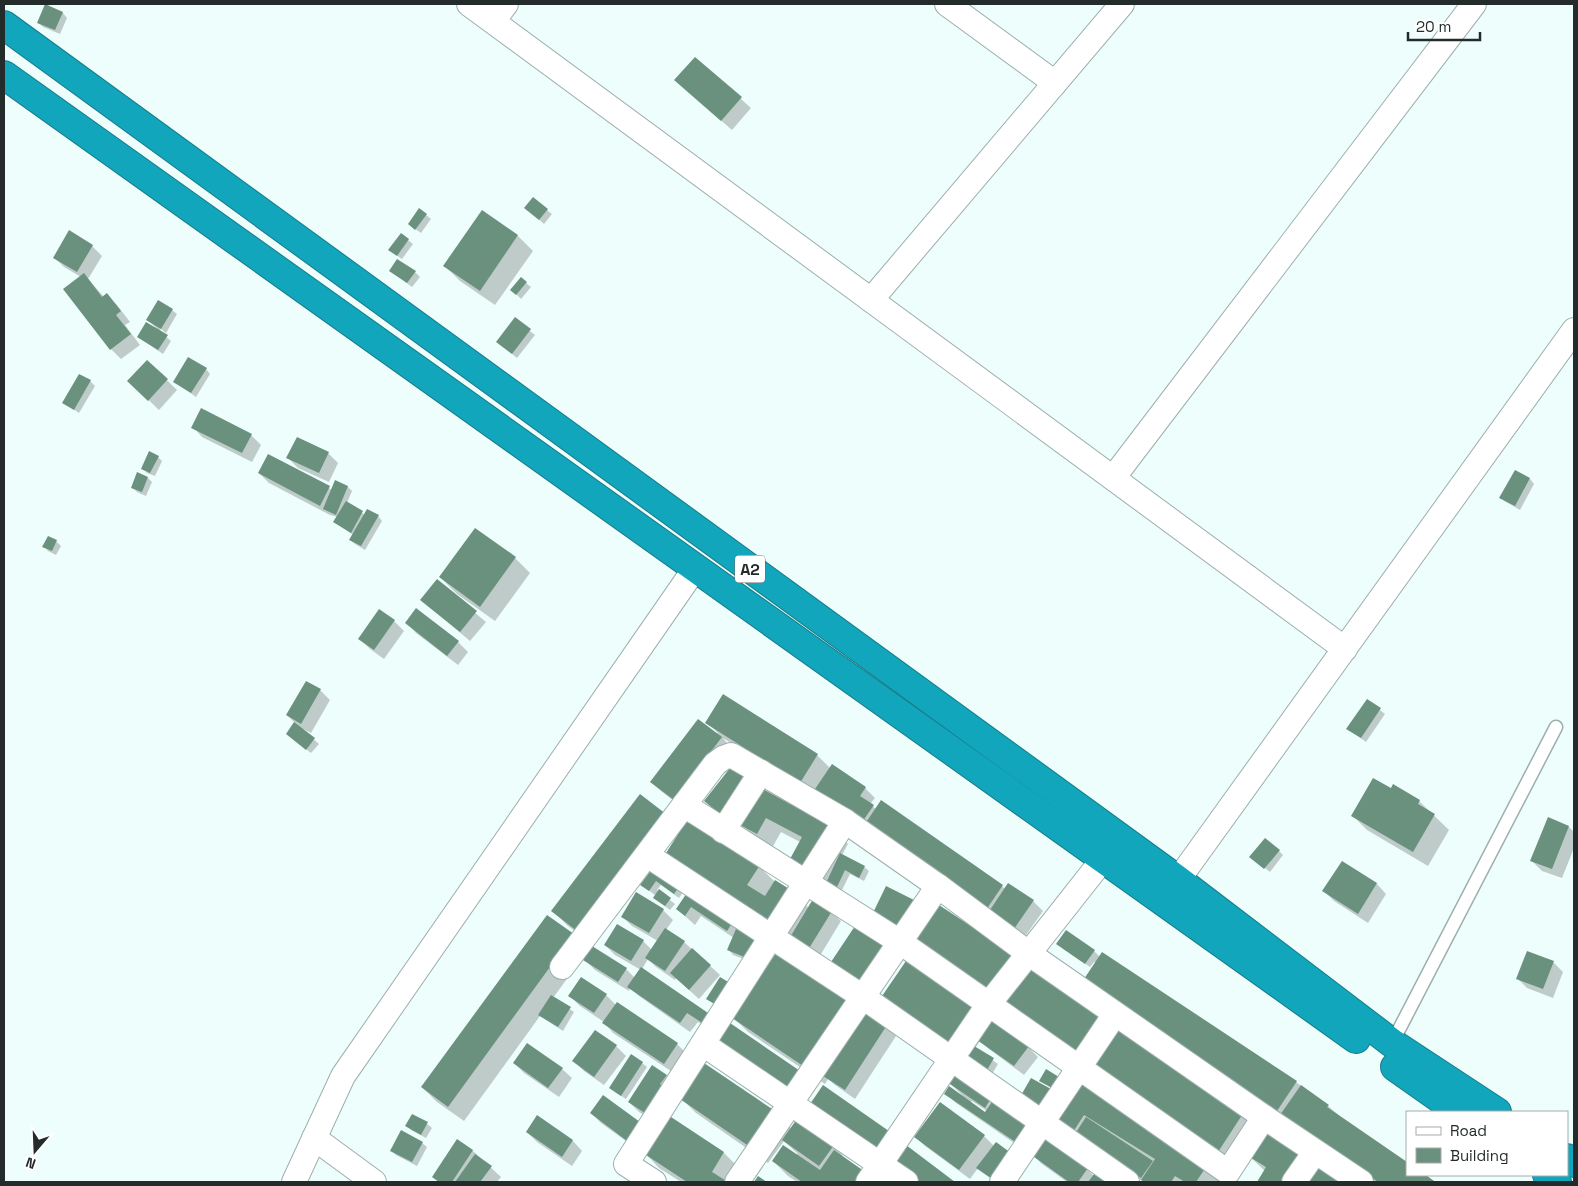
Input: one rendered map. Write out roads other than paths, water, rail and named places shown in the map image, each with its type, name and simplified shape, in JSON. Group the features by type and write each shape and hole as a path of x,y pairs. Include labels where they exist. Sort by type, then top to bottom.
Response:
{"highway":[{"name":"A2","path":"4,25 1178,880 1392,1043 1495,1111"},
{"name":"A2","path":"4,74 1458,1111"}],"street":[{"path":"469,4 500,13 871,300 1345,649"},
{"path":"947,4 1055,83"},
{"path":"871,300 1122,4"},
{"path":"1114,478 1474,4"},
{"path":"1178,880 1574,330"},
{"path":"294,1182 342,1076 696,568"},
{"path":"562,967 715,764 722,758 731,755 845,821 1115,1014 1315,1152 1362,1182"},
{"path":"723,830 761,772"},
{"path":"684,805 900,942 1079,1068 1224,1177 1264,1117"},
{"path":"654,1182 626,1164 845,821"},
{"path":"647,855 863,997 1126,1182"},
{"path":"874,1174 988,1005 1104,858"},
{"path":"737,1182 938,886"},
{"path":"1002,1182 1115,1014"},
{"path":"703,1044 790,1105 874,1174 906,1182"},
{"path":"314,1138 374,1182"},
{"path":"1294,1182 1315,1152"}],"lane":[{"path":"1392,1043 1556,727"}]}
